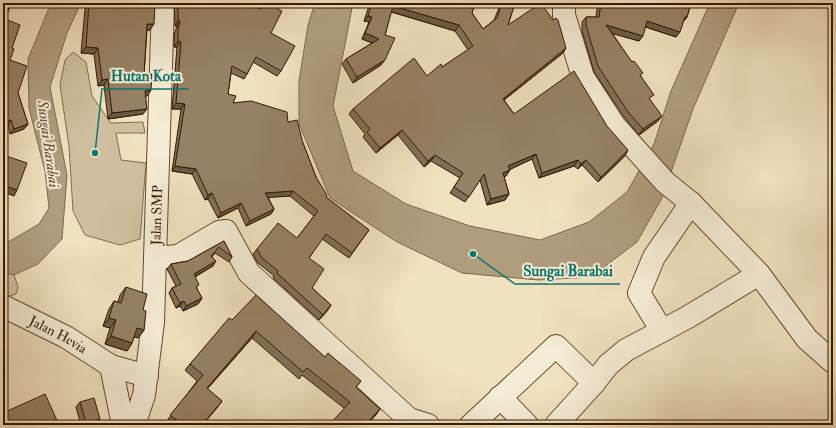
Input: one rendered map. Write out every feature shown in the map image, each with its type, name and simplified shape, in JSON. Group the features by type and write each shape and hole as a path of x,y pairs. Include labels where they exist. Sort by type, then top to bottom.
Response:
{"street":[{"name":"Jalan SMP","path":"134,425 144,396 153,322 163,3"},
{"path":"564,3 564,16 584,77 614,125 665,182 691,203 759,274 807,339 833,362"},
{"path":"662,331 639,292 654,257 691,203"},
{"path":"155,258 178,256 220,232 226,231 249,273 409,419 428,425"},
{"path":"556,425 608,365 626,350 662,331 759,274"},
{"name":"Jalan Hevia","path":"3,306 66,337 111,366 147,376"},
{"path":"471,425 556,346 594,382"},
{"path":"111,366 123,425"},
{"path":"497,400 527,425"}],"shaded area":[{"path":"73,52 86,62 92,96 111,123 143,122 145,133 116,133 121,160 146,163 140,239 120,245 85,235 73,211 69,146 60,85 65,60"},
{"path":"3,272 14,275 18,287 16,294 7,297 3,295"}],"water":[{"path":"51,3 81,3 67,33 50,87 67,175 62,239 38,264 14,275 3,272 3,243 10,241 39,224 49,208 45,171 29,108 28,59"},
{"path":"315,3 353,3 333,106 353,171 406,204 470,226 540,240 589,222 627,192 654,144 671,91 710,3 739,3 693,109 662,198 637,242 591,277 538,280 462,273 397,242 330,198 299,124 299,81 308,25"}],"building":[{"path":"3,3 11,5 5,19 20,25 12,48 14,49 10,60 27,66 18,93 28,124 14,129 11,120 6,121 3,110"},
{"path":"89,3 155,3 154,24 147,24 144,75 152,74 151,90 145,91 147,109 112,113 108,79 102,80 98,48 86,47"},
{"path":"178,3 249,3 261,9 265,3 267,3 282,11 271,33 295,46 281,71 256,57 247,74 232,66 228,94 236,96 233,103 251,101 287,112 288,122 297,120 303,143 316,177 327,195 326,197 369,230 352,253 326,234 309,258 324,269 312,288 331,305 323,315 277,273 278,271 261,257 257,249 278,223 297,238 318,211 293,191 265,193 274,209 250,221 241,203 221,213 212,193 208,195 196,169 175,166 185,104 176,103 181,42 178,41 180,21 178,20"},
{"path":"372,3 475,3 472,13 483,29 497,18 502,3 515,3 508,25 541,3 553,20 556,18 558,20 566,48 503,99 514,114 574,71 607,126 628,150 601,177 586,160 581,164 578,160 542,173 536,154 508,166 510,170 503,173 509,194 491,199 484,174 469,197 454,187 463,173 435,155 428,161 402,130 380,148 367,132 370,129 353,109 414,58 427,76 441,64 442,67 473,46 459,25 393,6 385,35 395,38 385,60 357,77 346,59 379,39 365,33 372,17 368,16"},
{"path":"601,3 691,3 687,17 685,17 680,32 647,21 643,36 606,25 632,62 634,61 643,73 640,75 654,95 649,98 662,116 643,129 628,112 598,66 586,25 586,17 599,17"},
{"path":"3,155 27,163 17,190 3,185"},
{"path":"224,241 232,257 219,247 211,256 216,261 194,274 199,285 196,287 202,298 186,306 184,301 180,303 172,288 181,284 171,264 188,261"},
{"path":"126,287 147,294 143,310 146,311 144,330 137,328 132,343 111,336 116,320 109,318 114,301 121,303"},
{"path":"256,295 325,357 328,353 361,381 356,387 380,409 365,425 329,425 350,402 307,368 303,372 256,331 207,388 222,401 203,424 204,425 183,425 170,415 203,375 190,364 229,318 232,320"},
{"path":"45,394 59,425 3,425 3,413"},
{"path":"94,398 100,419 86,423 80,402"},
{"path":"490,422 494,425 485,425"},
{"path":"397,423 404,423 411,425 397,425"}],"place":[{"name":"Hutan Kota","path":"95,153"},
{"name":"Sungai Barabai","path":"473,254"}]}
